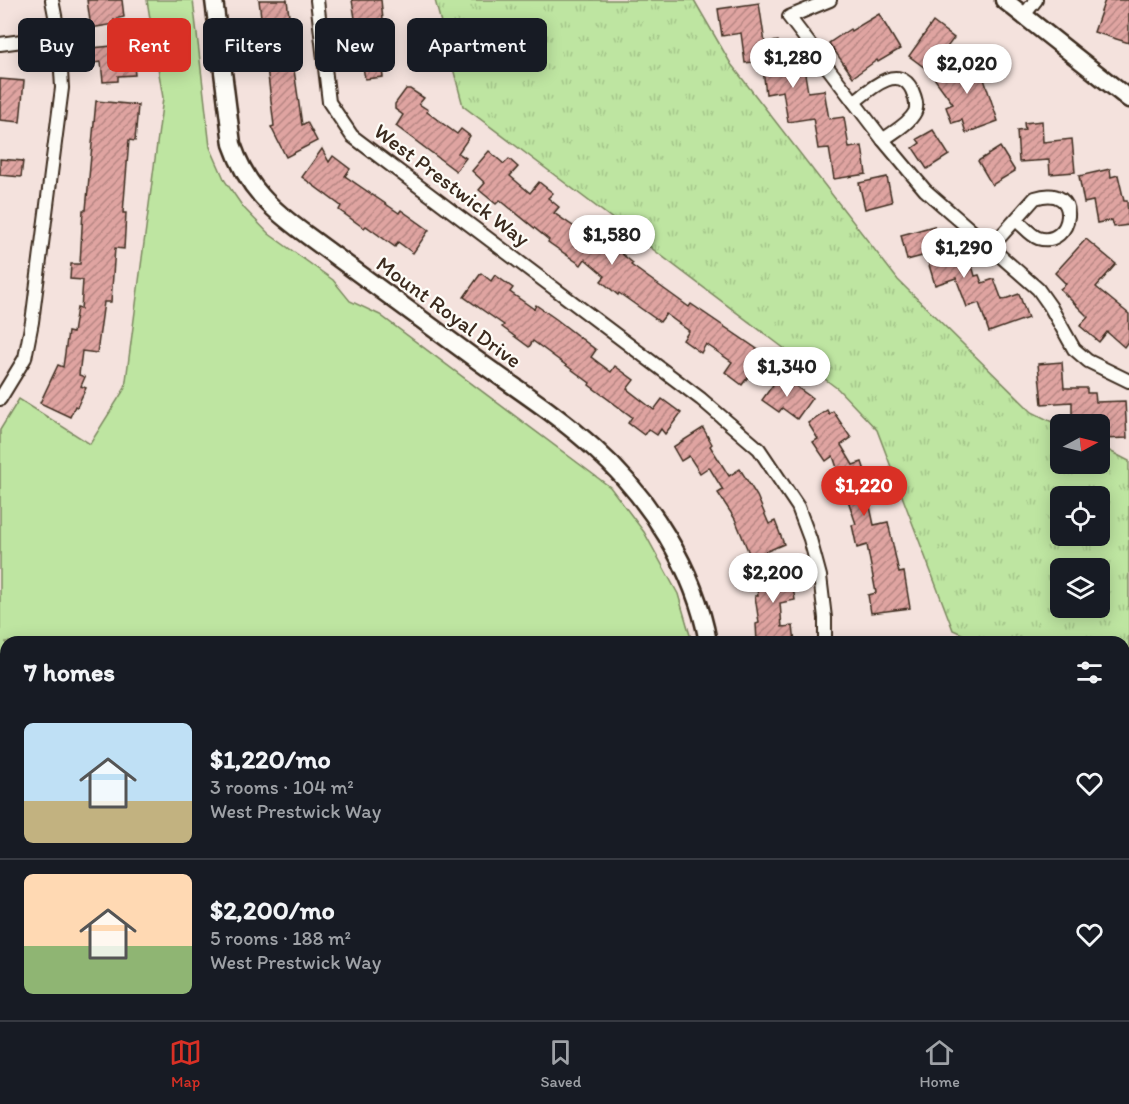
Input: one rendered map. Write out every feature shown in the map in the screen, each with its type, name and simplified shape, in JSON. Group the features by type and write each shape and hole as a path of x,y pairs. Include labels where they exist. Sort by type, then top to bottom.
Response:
{"street":[{"path":"52,0 56,18"},
{"name":"Mount Royal Drive","path":"214,0 232,144 238,164 259,195 283,218 568,426 614,466 649,511 677,557 700,611 706,636"},
{"name":"West Prestwick Way","path":"317,0 329,102 352,136 701,399 759,449 798,507 810,539 820,576 825,636"},
{"path":"830,0 789,17 883,140 925,190 1038,289 1074,349 1088,361 1129,381"},
{"path":"1004,0 1129,99"},
{"path":"1024,15 1036,0"},
{"path":"0,44 18,42"},
{"path":"0,399 26,358 62,88 61,72"},
{"path":"854,102 875,84 886,79 900,79 910,86 916,98 915,111 907,122 883,140"},
{"path":"991,247 1016,220"}],"green space":[{"path":"147,0 193,0 210,147 225,181 243,207 269,234 333,280 350,301 380,315 610,487 644,532 678,594 690,636 0,636 0,430 19,399 90,444 125,388 163,98 159,72 191,72 191,18 150,18"},
{"path":"435,0 694,0 731,64 898,280 1032,412 1050,421 1050,474 1110,474 1110,451 1129,461 1129,636 966,636 953,630 877,430 838,389 463,106 454,72 547,72 547,18 440,18"}],"building":[{"path":"87,0 122,0 124,17 107,18 107,25 95,27 95,18 90,18"},
{"path":"259,0 287,0 289,18 261,18"},
{"path":"352,0 381,0 383,18 355,18"},
{"path":"1105,0 1129,0 1129,43 1094,32"},
{"path":"759,3 765,43 778,41 781,65 803,62 808,92 824,90 829,119 844,117 849,148 862,146 866,174 834,179 829,148 818,149 813,118 788,122 783,91 766,94 762,61 745,63 741,33 722,36 718,9"},
{"path":"879,14 900,49 878,62 877,60 853,77 829,43"},
{"path":"933,22 954,38 929,71 909,56"},
{"path":"107,46 107,72 135,72 135,75 118,76 118,81 103,82 101,62 95,63 95,48"},
{"path":"966,53 983,76 998,121 966,133 962,120 952,123 946,107 953,104 934,78"},
{"path":"268,72 294,72 302,125 307,122 317,141 286,157 271,127 274,126"},
{"path":"364,72 382,72 383,77 365,79"},
{"path":"0,79 24,81 20,122 0,120"},
{"path":"406,89 424,98 419,104 428,110 427,112 457,134 461,129 470,136 458,153 466,158 456,171 396,126 403,115 395,109 395,104"},
{"path":"96,101 138,105 135,141 129,140 123,213 126,213 124,249 115,248 111,302 104,302 97,353 82,351 79,375 85,377 81,386 86,388 70,417 40,403 58,365 63,367 68,332 73,333 77,308 81,309 83,280 70,279 71,264 80,264 83,210 86,210"},
{"path":"1042,121 1043,142 1072,139 1075,172 1050,174 1049,160 1019,162 1017,131 1025,130 1024,123"},
{"path":"933,130 949,155 927,169 913,148 920,143 917,139"},
{"path":"1000,147 1015,171 992,185 978,161"},
{"path":"322,149 329,162 333,156 350,169 345,176 399,213 401,210 429,230 413,253 398,242 395,247 366,226 364,228 339,210 341,206 302,177"},
{"path":"489,151 504,164 509,159 518,167 510,176 530,193 539,182 553,193 548,198 559,207 554,213 589,237 587,241 605,252 611,245 633,263 631,265 689,307 691,304 760,351 750,365 754,369 742,385 725,372 732,362 706,344 701,353 683,340 689,331 666,314 660,322 619,293 618,295 601,281 605,276 585,259 581,265 548,242 549,240 500,200 496,204 479,190 485,183 472,171"},
{"path":"0,159 23,161 21,177 0,175"},
{"path":"1110,169 1111,177 1118,175 1124,201 1127,201 1129,225 1114,227 1112,220 1097,223 1093,201 1084,203 1079,176"},
{"path":"887,177 892,202 865,209 859,183"},
{"path":"934,226 942,255 967,247 975,276 979,275 982,283 994,279 1002,300 1019,294 1028,318 989,332 979,303 967,307 956,278 935,285 926,255 907,260 901,235"},
{"path":"1086,239 1116,264 1096,287 1129,314 1129,340 1124,347 1107,332 1099,342 1080,326 1088,317 1060,289 1066,284 1055,273"},
{"path":"481,273 491,281 495,275 513,288 510,292 534,309 536,305 556,319 596,350 591,357 611,372 615,366 634,380 627,389 654,410 662,399 681,413 665,434 661,429 657,435 648,429 644,435 628,423 632,417 589,385 590,383 533,341 529,347 502,327 504,325 464,297"},
{"path":"1062,362 1064,388 1087,388 1087,393 1095,393 1096,402 1125,401 1127,438 1110,439 1110,414 1072,414 1072,402 1042,404 1038,364"},
{"path":"780,375 812,398 797,419 782,408 779,412 762,400"},
{"path":"827,410 829,414 833,411 851,438 841,445 853,465 862,462 875,500 869,502 874,525 888,522 899,573 904,572 910,608 871,613 868,595 876,593 867,545 857,548 852,525 856,524 833,456 826,461 813,442 818,439 808,423"},
{"path":"703,428 712,444 710,446 729,476 740,469 757,496 769,524 775,521 784,544 751,558 735,519 718,493 723,490 709,467 700,473 689,456 681,461 673,447"},
{"path":"789,564 795,600 780,603 782,627 793,626 794,636 757,636 756,624 759,623 755,596 758,596 754,571"}]}
